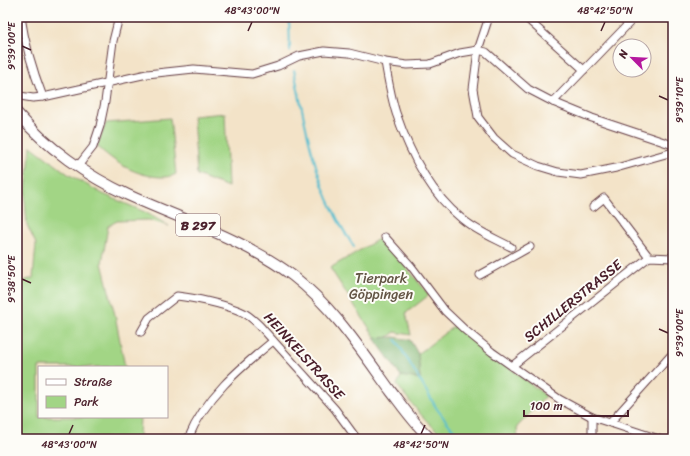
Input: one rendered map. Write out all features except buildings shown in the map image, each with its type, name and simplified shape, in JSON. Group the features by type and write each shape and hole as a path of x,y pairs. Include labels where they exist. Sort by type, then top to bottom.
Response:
{"main road":[{"name":"B 297","path":"17,112 25,122 54,148 78,166 111,186 224,236 259,254 292,275 312,292 343,325 411,418 431,439"}],"street":[{"path":"21,17 25,41 34,73 43,97"},
{"path":"78,166 93,147 105,102 113,41 119,17"},
{"path":"489,17 478,50 473,89 478,117 494,138 512,154 538,166 558,172 581,174 616,168 673,152"},
{"path":"525,17 584,70"},
{"path":"553,102 635,17"},
{"path":"20,96 33,98 43,97 147,74 194,69 252,74 278,66 300,56 324,51 349,53 385,62 407,65 430,64 460,53 478,50 486,52 528,89 553,102 592,118 673,145"},
{"path":"385,62 396,112 407,142 426,179 445,203 460,218 477,230 511,246"},
{"path":"593,207 604,198 649,257 673,258"},
{"path":"385,237 411,266 445,311 492,352 559,399 592,417 658,439"},
{"path":"480,275 530,247"},
{"name":"SCHILLERSTRASSE","path":"512,366 649,257"},
{"name":"HEINKELSTRASSE","path":"141,332 149,318 177,296 195,298 240,311 253,318 335,409 357,439"},
{"path":"188,439 192,428 212,397 238,369 273,341"},
{"path":"610,423 673,353"},
{"path":"592,417 592,439"}],"green space":[{"path":"225,113 228,187 197,175 193,116"},
{"path":"170,118 176,174 172,176 152,176 126,168 97,146 106,123"},
{"path":"31,146 68,174 103,194 145,212 169,226 149,220 117,221 108,226 102,263 115,315 125,366 38,366 38,418 140,418 139,439 17,439 17,283 33,278 36,244 27,225 25,200"},
{"name":"Tierpark Göppingen","path":"382,237 429,295 406,313 411,335 395,332 379,343 330,268"},
{"path":"455,325 546,396 517,427 518,439 448,439 427,421 397,385 401,376 420,379 418,354"},
{"path":"394,337 410,340 418,354 420,379 401,376 374,338"}],"waterway":[{"path":"289,17 290,51"},
{"path":"294,70 305,124 320,178 336,216 354,247"},
{"path":"396,340 437,409 451,427 465,439"}]}
